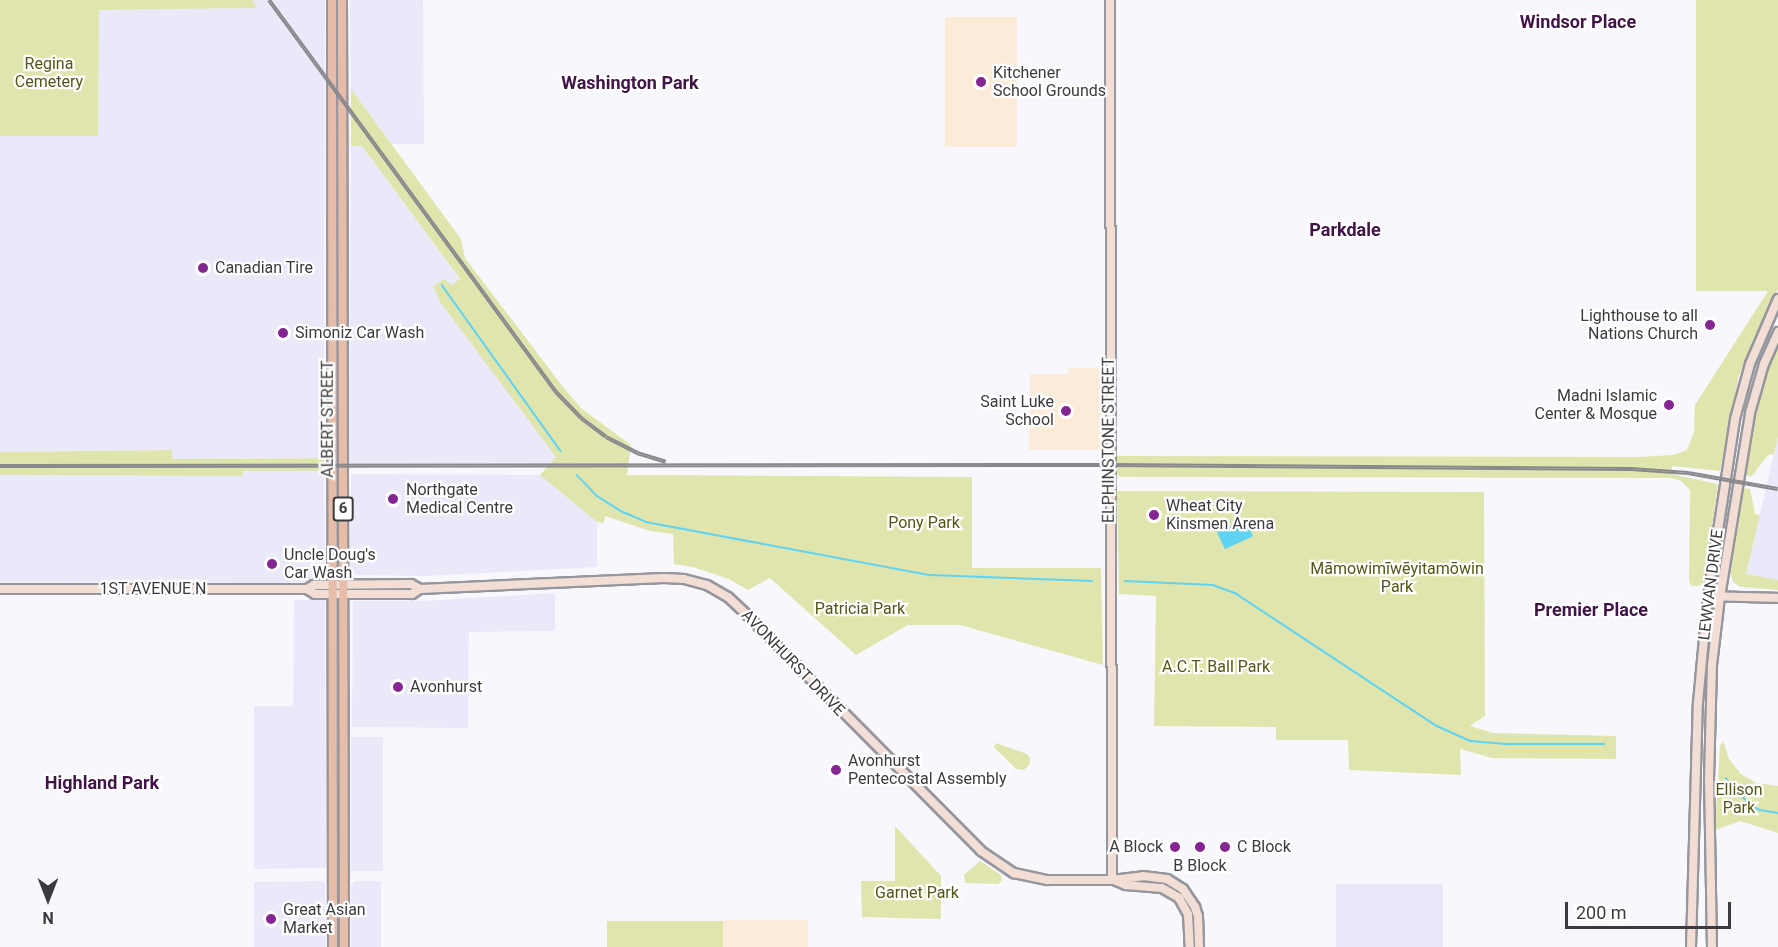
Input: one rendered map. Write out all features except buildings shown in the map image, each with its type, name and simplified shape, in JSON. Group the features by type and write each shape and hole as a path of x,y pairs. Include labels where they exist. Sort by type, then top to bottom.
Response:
{"main road":[{"name":"ALBERT STREET","path":"332,0 333,947"},
{"name":"ALBERT STREET","path":"342,0 344,947"}],"street":[{"name":"ELPHINSTONE STREET","path":"1110,0 1112,880"},
{"name":"LEWVAN DRIVE","path":"1691,947 1695,880 1698,703 1708,596 1735,419 1750,364 1778,299"},
{"name":"LEWVAN DRIVE","path":"1712,947 1709,779 1711,678 1720,597 1750,413 1764,364 1778,332"},
{"name":"AVONHURST DRIVE","path":"332,589 412,594 420,589 661,578 684,579 707,585 728,597 747,615 981,851 1014,873 1047,880 1112,880 1128,876 1161,878 1183,889 1189,897 1198,916 1199,947"},
{"name":"1ST AVENUE N","path":"0,589 307,589 314,585 332,589"},
{"path":"1708,596 1778,598"},
{"name":"AVONHURST DRIVE","path":"1112,880 1126,885 1162,888 1179,898 1188,914 1190,947"}],"shaded area":[{"path":"252,0 325,0 324,458 172,459 172,450 0,452 0,136 98,136 99,10 256,8"},
{"path":"350,0 423,0 424,144 391,144 351,89"},
{"name":"Kitchener School Grounds","path":"945,17 1017,17 1017,147 945,147"},
{"path":"351,146 362,146 460,280 451,286 440,302 557,458 551,464 349,465"},
{"name":"Saint Luke School","path":"1069,368 1102,368 1102,448 1099,450 1029,450 1030,374 1068,374"},
{"path":"1778,437 1778,581 1746,574"},
{"path":"243,471 324,471 325,580 286,583 0,582 0,475 242,476"},
{"path":"351,474 540,475 597,522 597,567 426,576 356,575 350,566"},
{"path":"555,593 555,631 469,632 468,728 352,727 353,601 423,601"},
{"path":"294,600 325,600 326,868 254,869 254,706 293,706"},
{"path":"351,737 383,737 383,871 351,871"},
{"path":"322,881 325,883 326,947 254,947 254,882"},
{"path":"355,881 381,881 381,947 351,947 351,885"},
{"path":"1336,884 1443,884 1443,947 1336,947"},
{"path":"723,920 808,920 808,947 723,947"}],"green space":[{"name":"Regina Cemetery","path":"0,0 252,0 257,8 99,10 98,136 0,136"},
{"path":"1696,0 1778,0 1778,289 1739,375 1720,471 1672,466 1671,474 1718,484 1704,583 1692,586 1689,582 1690,490 1681,481 1671,478 1120,477 1117,474 1117,456 1639,457 1673,455 1687,450 1694,432 1695,405 1768,291 1696,291"},
{"path":"351,89 461,239 465,258 563,387 582,409 631,445 627,475 972,477 972,568 1101,568 1103,665 960,625 908,625 856,655 770,578 748,590 729,579 693,567 674,564 673,534 650,531 605,516 604,523 597,522 540,475 556,457 440,302 433,286 445,279 451,285 460,279 362,146 351,146"},
{"path":"1778,345 1778,437 1774,454 1768,455 1751,477 1743,474 1758,400"},
{"path":"172,450 172,459 324,458 324,471 243,471 243,476 0,475 0,452"},
{"path":"1742,488 1750,489 1755,514 1760,515 1746,574 1778,580 1778,590 1741,587 1734,583 1730,574"},
{"path":"1117,491 1484,492 1485,716 1470,726 1493,733 1616,736 1616,759 1492,758 1460,749 1461,775 1349,770 1348,740 1276,740 1276,727 1154,726 1156,596 1119,594"},
{"name":"Ellison Park","path":"1723,741 1729,759 1741,774 1756,783 1778,786 1778,833 1740,821 1715,830 1720,746"},
{"path":"996,743 1027,754 1030,764 1024,770 1016,769 994,747"},
{"name":"Garnet Park","path":"895,826 941,876 941,919 862,917 861,881 895,881"},
{"path":"980,861 1001,875 1002,881 998,884 965,883 964,875"},
{"path":"607,921 723,921 723,947 607,947"}],"water":[{"path":"1245,519 1253,536 1225,549 1217,532"}],"waterway":[{"path":"442,285 561,451"},
{"path":"577,475 597,496 623,512 646,522 930,575 1092,581"},
{"path":"1125,581 1213,585 1235,593 1437,726 1471,741 1509,744 1604,744"},
{"path":"1726,778 1750,805 1760,810 1778,813"}],"railway":[{"path":"269,0 556,392 581,418 606,437 637,453 666,462"},
{"path":"0,466 1109,465 1631,469 1688,473 1778,489"}],"place":[{"name":"Kitchener School Grounds","path":"981,82"},
{"name":"Canadian Tire","path":"203,268"},
{"name":"Lighthouse to all Nations Church","path":"1710,325"},
{"name":"Simoniz Car Wash","path":"283,333"},
{"name":"Madni Islamic Center & Mosque","path":"1669,405"},
{"name":"Saint Luke School","path":"1066,411"},
{"name":"Northgate Medical Centre","path":"393,499"},
{"name":"Wheat City Kinsmen Arena","path":"1154,515"},
{"name":"Uncle Doug's Car Wash","path":"272,564"},
{"name":"Avonhurst","path":"398,687"},
{"name":"Avonhurst Pentecostal Assembly","path":"836,770"},
{"name":"A Block","path":"1175,847"},
{"name":"B Block","path":"1200,847"},
{"name":"C Block","path":"1225,847"},
{"name":"Great Asian Market","path":"271,919"}],"district":[{"name":"Windsor Place","path":"1578,22"},
{"name":"Washington Park","path":"630,83"},
{"name":"Parkdale","path":"1345,230"},
{"name":"Premier Place","path":"1591,610"},
{"name":"Highland Park","path":"102,783"}],"park label":[{"name":"Pony Park","path":"924,523"},
{"name":"Māmowimīwēyitamōwin Park","path":"1397,578"},
{"name":"Patricia Park","path":"860,609"},
{"name":"A.C.T. Ball Park","path":"1216,667"}]}
